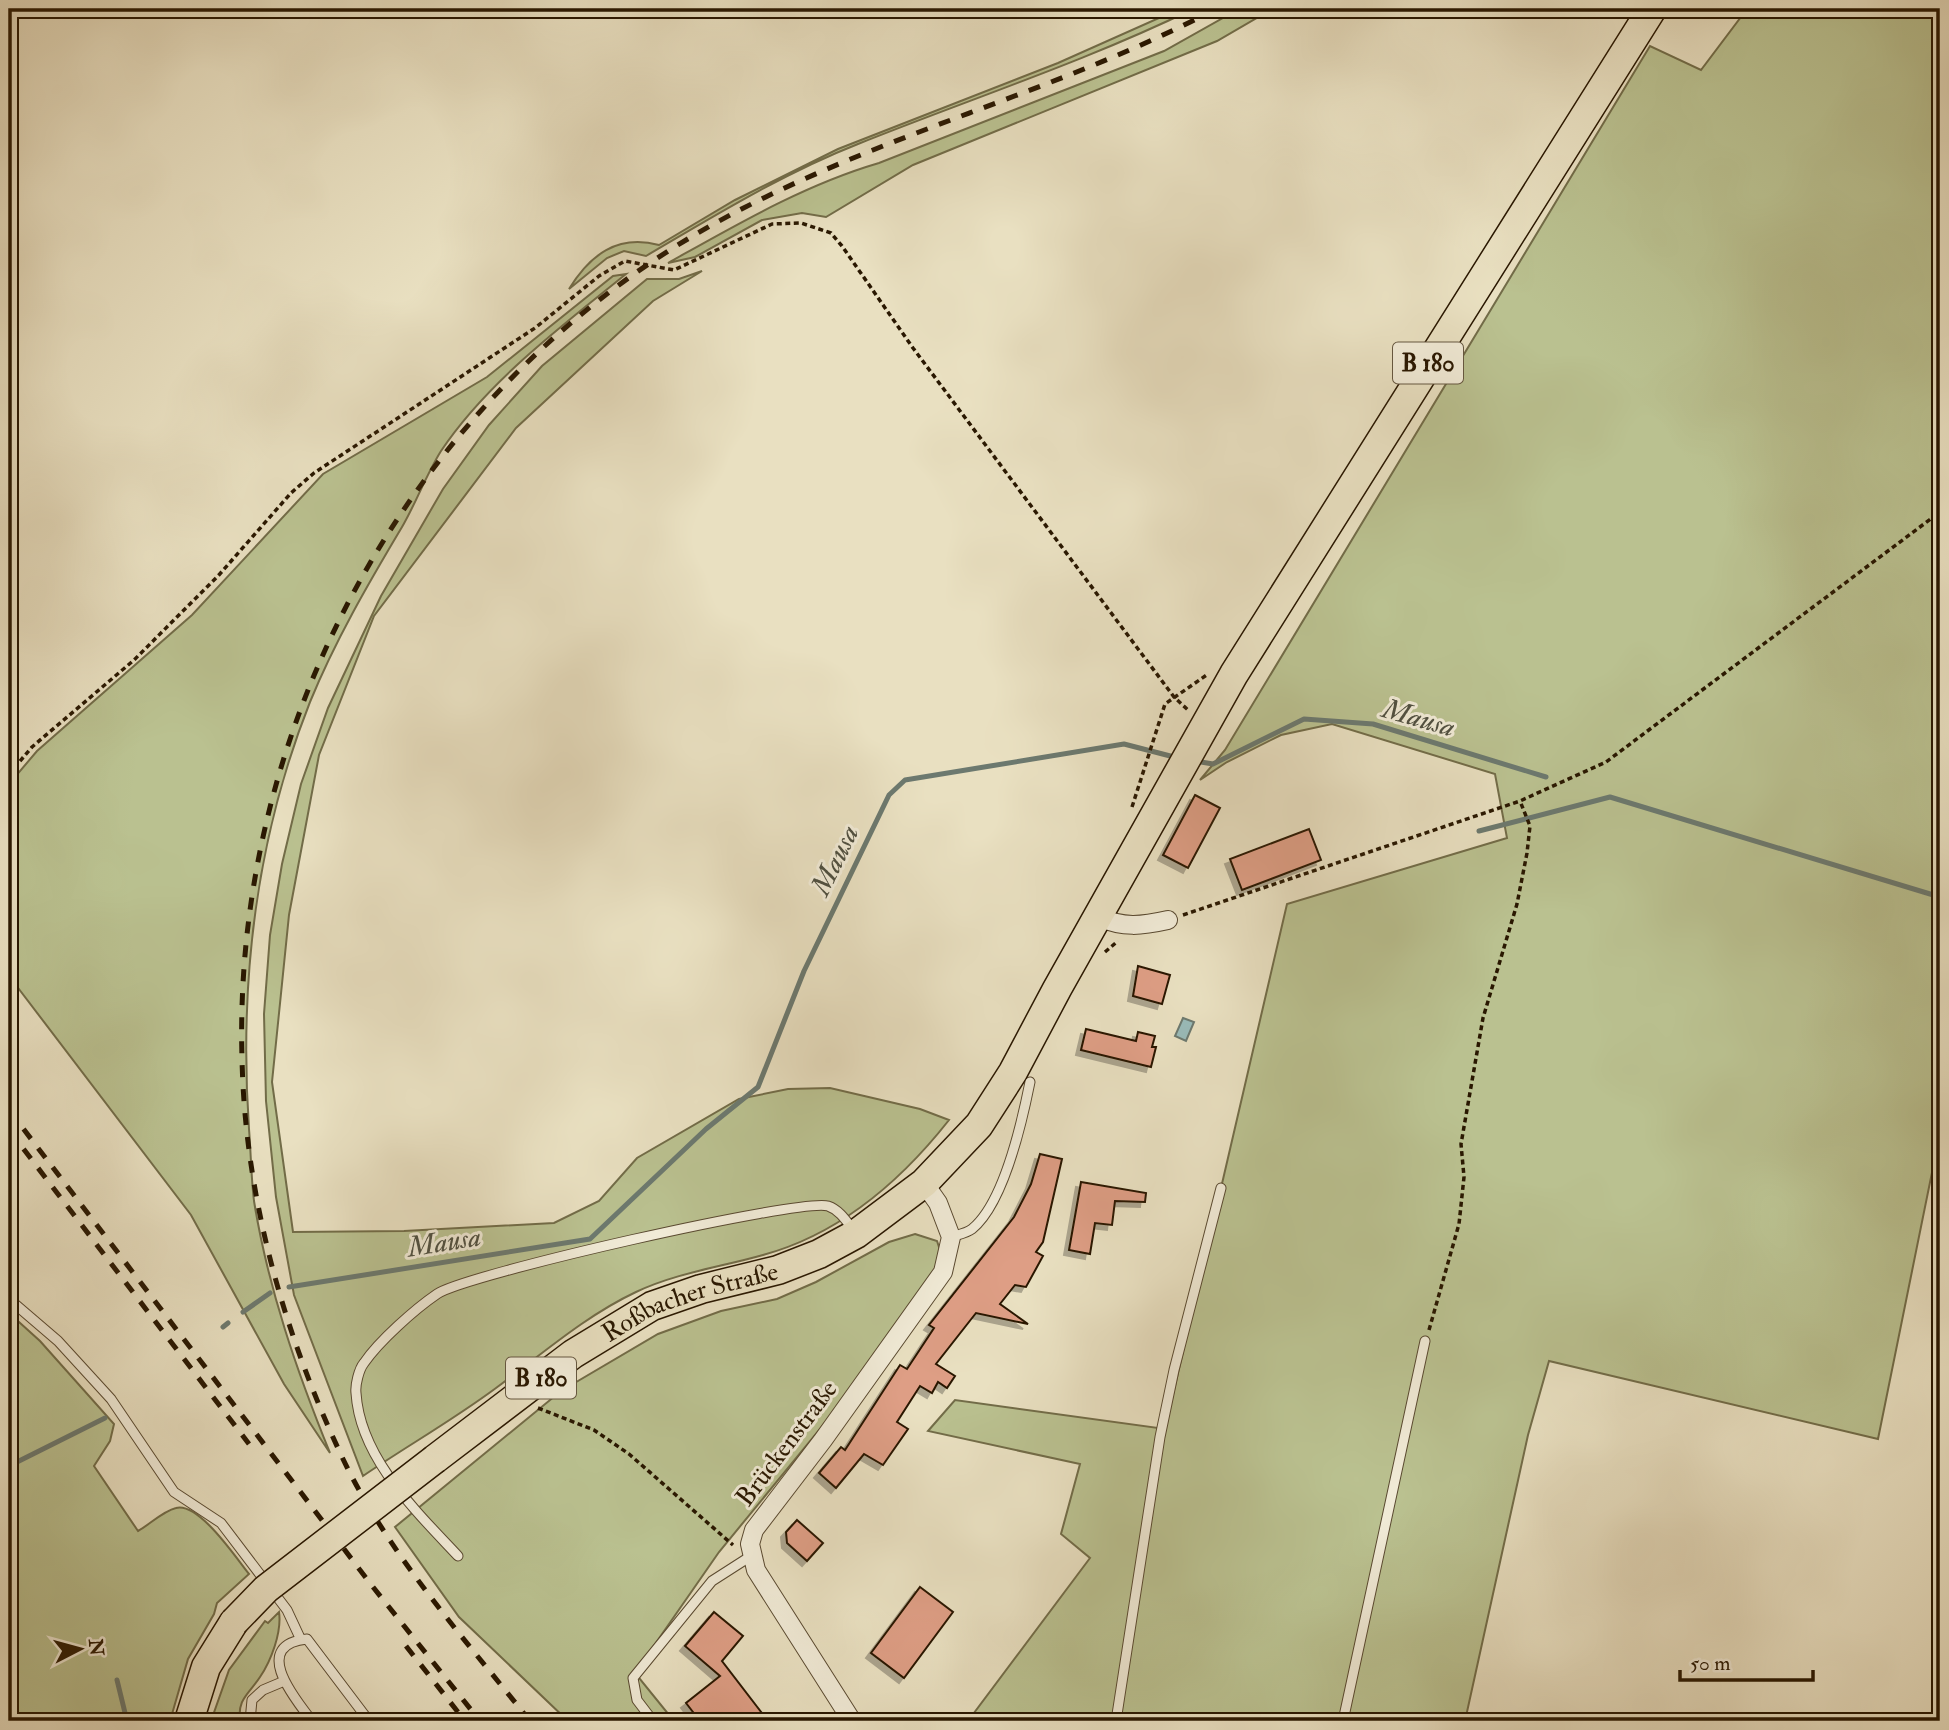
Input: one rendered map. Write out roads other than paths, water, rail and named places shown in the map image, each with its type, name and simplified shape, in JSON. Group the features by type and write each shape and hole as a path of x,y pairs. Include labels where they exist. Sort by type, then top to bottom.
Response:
{"main road":[{"name":"Roßbacher Straße","path":"189,1721 206,1667 234,1622 266,1590 573,1353 652,1306 701,1289 778,1269 819,1254 856,1234 924,1183 979,1125 1013,1072 1206,722 1302,563 1652,9"}],"street":[{"path":"1098,917 1120,926 1136,927 1168,920"},
{"path":"924,1183 938,1203 951,1237"},
{"name":"Brückenstraße","path":"751,1556 750,1544 754,1530 830,1430 943,1272 951,1237"},
{"path":"751,1556 766,1587 852,1721"}],"lane":[{"path":"951,1237 971,1229 996,1194 1018,1134 1030,1082"},
{"path":"1116,1721 1160,1437 1174,1370 1221,1188"},
{"path":"457,1556 420,1515 370,1447 360,1422 355,1390 362,1364 438,1293 480,1278 789,1207 827,1205 841,1215 856,1234"},
{"path":"9,1299 58,1341 111,1399 174,1492 221,1523 286,1610 301,1640"},
{"path":"1343,1721 1425,1341"},
{"path":"653,1721 637,1700 633,1678 712,1581 751,1556"},
{"path":"312,1721 282,1682 279,1665 285,1647 307,1639 369,1721"},
{"path":"250,1721 252,1700 263,1689 282,1682"}],"water":[{"path":"1183,1018 1194,1022 1186,1041 1175,1036"}],"waterway":[{"name":"Mausa","path":"1195,761 1213,764 1304,719 1373,724 1546,777"},
{"name":"Mausa","path":"289,1287 590,1239 706,1129 758,1087 804,971 889,795 905,780 1124,744 1178,758"},
{"name":"Mausa","path":"1479,831 1610,797 1940,897"},
{"name":"Mausa","path":"243,1312 270,1293"},
{"name":"Mausa","path":"223,1327 228,1323"},
{"name":"Mausa","path":"9,1466 105,1418"},
{"path":"117,1680 127,1721"}],"railway":[{"path":"530,1721 405,1562 382,1529 343,1459 322,1412 286,1314 260,1214 251,1163 242,1059 246,942 265,827 298,716 345,609 404,509 475,417 557,335 650,263 716,222 786,187 1075,73 1216,9"},
{"path":"9,1110 373,1587 480,1721"},
{"path":"9,1130 249,1444"},
{"path":"406,1646 465,1721"}]}
